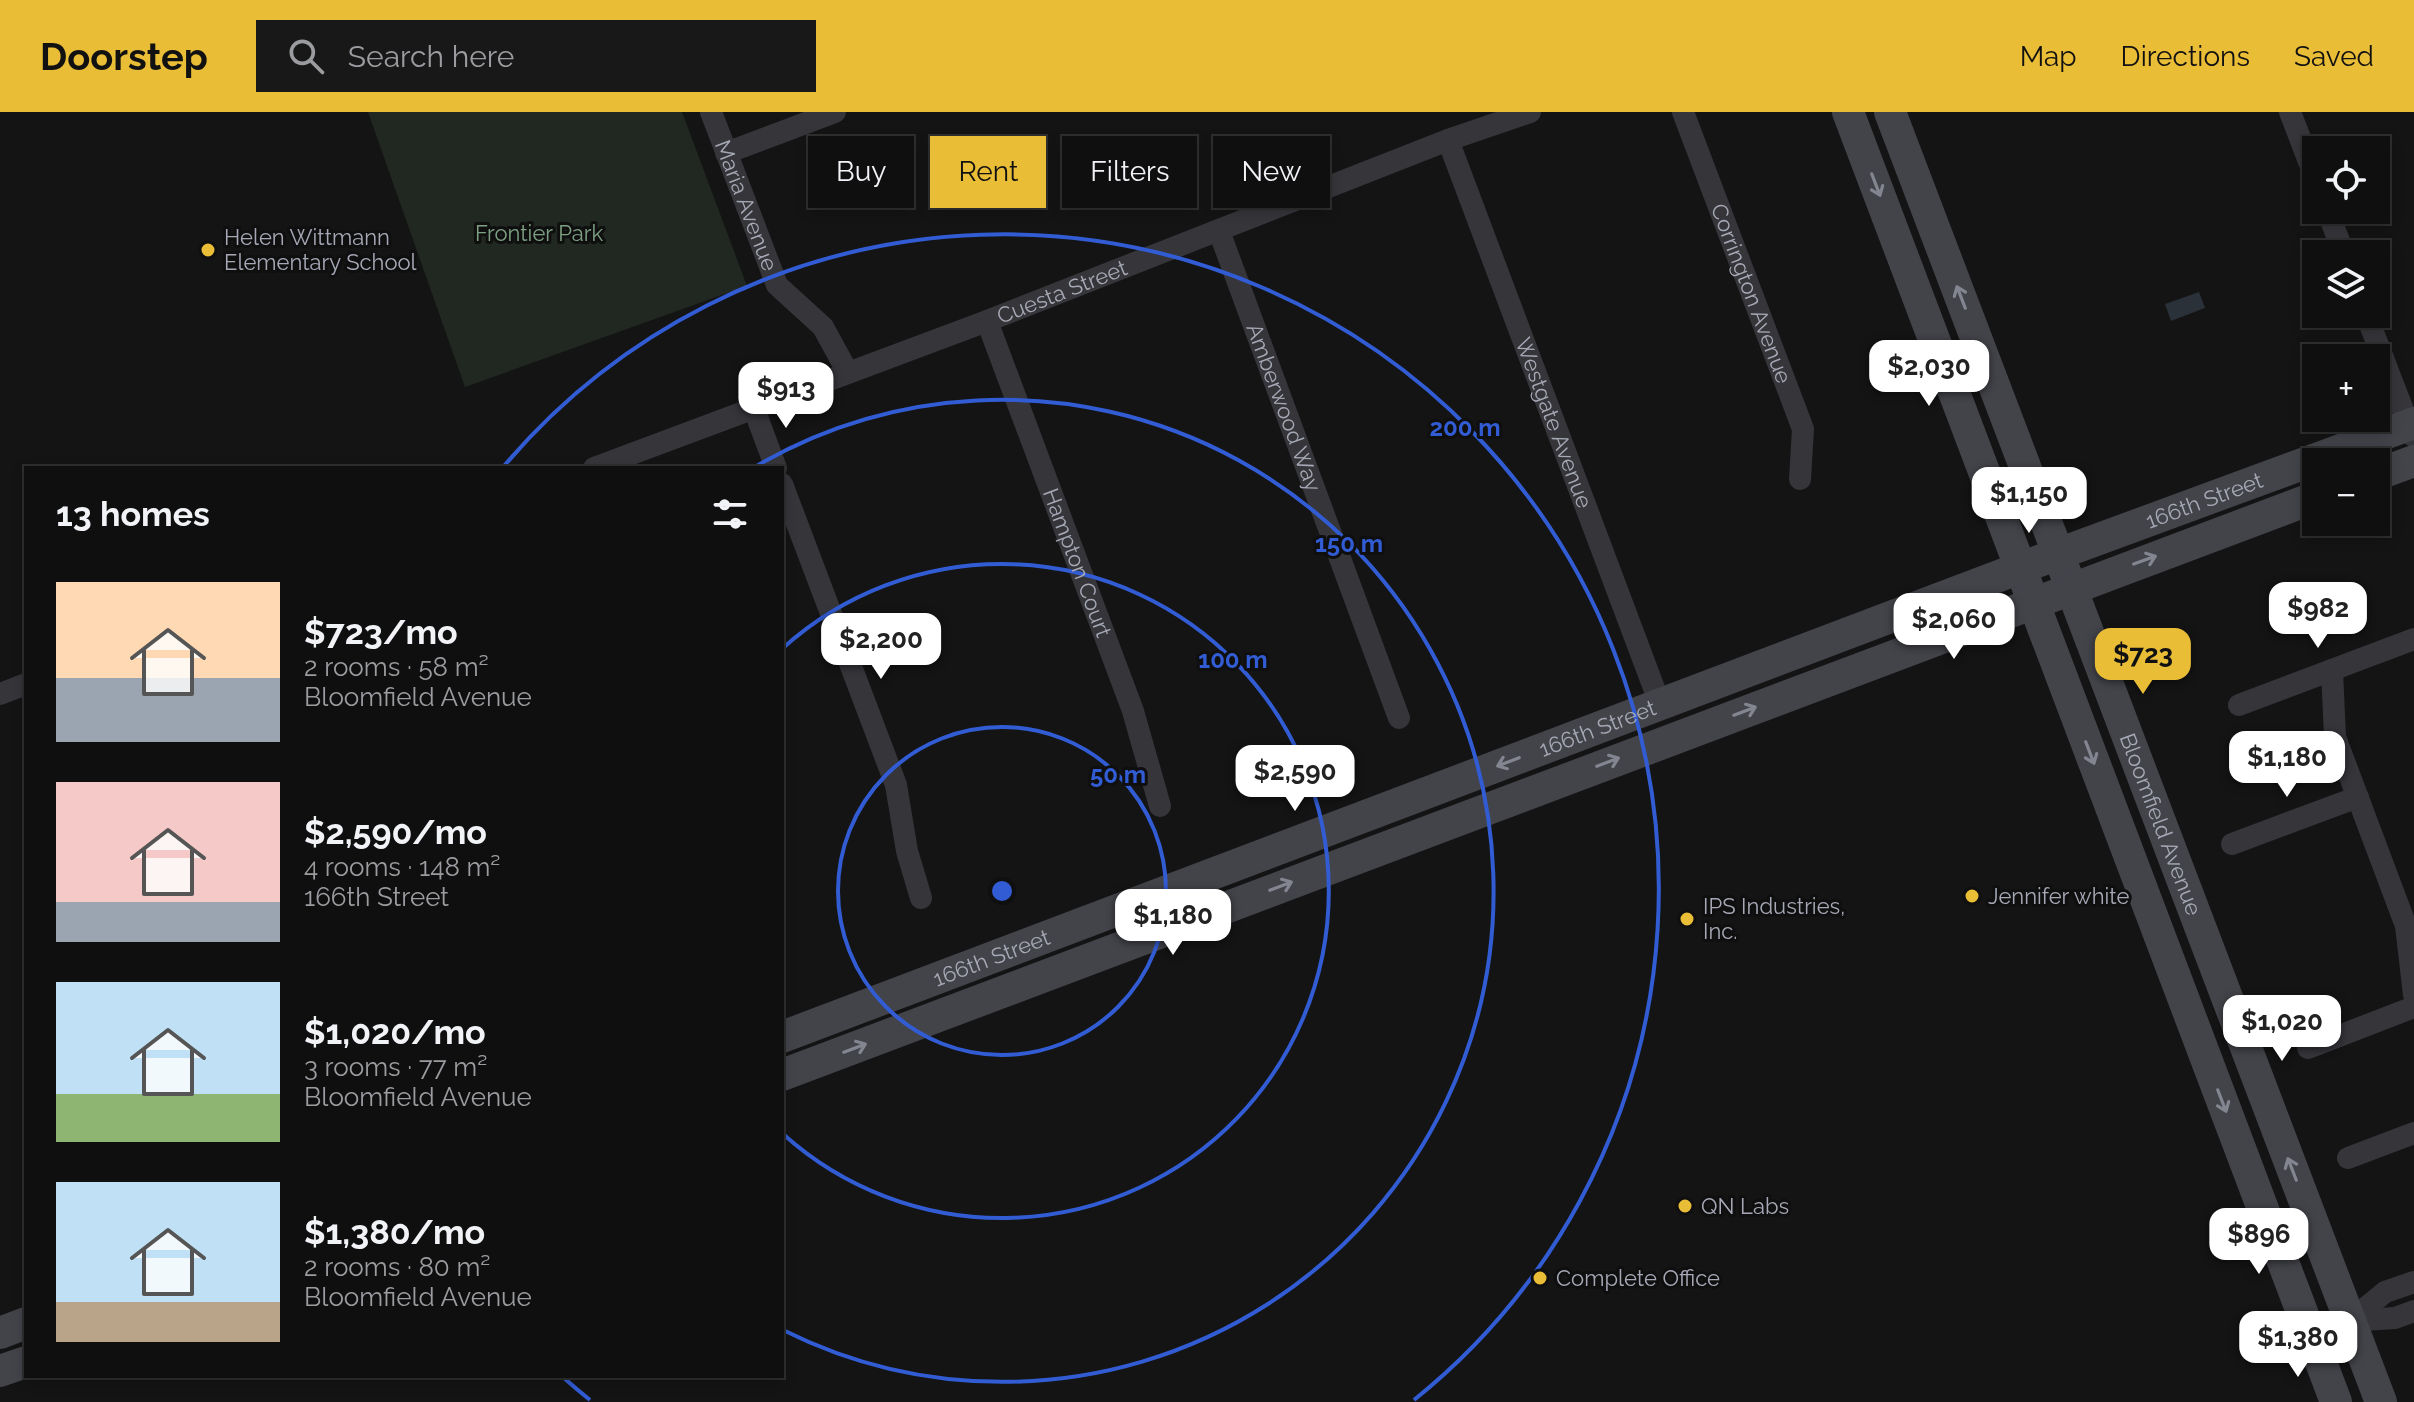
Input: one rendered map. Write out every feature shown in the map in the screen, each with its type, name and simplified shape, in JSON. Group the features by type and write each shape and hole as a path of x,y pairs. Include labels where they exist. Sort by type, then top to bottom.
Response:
{"street":[{"name":"Maria Avenue","path":"711,112 777,285 823,327 847,371"},
{"path":"726,153 835,112"},
{"name":"Cuesta Street","path":"599,466 987,321 1448,140 1530,112"},
{"name":"Corrington Avenue","path":"1683,112 1803,429 1800,479"},
{"name":"Bloomfield Avenue","path":"1848,112 2336,1402"},
{"name":"Bloomfield Avenue","path":"1890,112 2381,1402"},
{"path":"2290,112 2302,143"},
{"name":"Westgate Avenue","path":"1448,140 1660,704"},
{"name":"Amberwood Way","path":"1219,231 1399,718"},
{"name":"Hampton Court","path":"987,321 1133,711 1160,806"},
{"path":"2372,328 2412,429"},
{"path":"754,409 775,466"},
{"name":"166th Street","path":"784,1036 2059,553 2412,429"},
{"path":"2390,470 2414,461"},
{"path":"784,489 896,785 907,851 921,898"},
{"name":"166th Street","path":"784,1074 2302,502"},
{"path":"2239,705 2414,639"},
{"path":"2332,670 2335,737 2406,926 2414,995"},
{"path":"0,694 24,685"},
{"path":"1660,704 1672,738"},
{"path":"2232,844 2358,797"},
{"path":"2308,1048 2414,1007"},
{"path":"2348,1158 2414,1133"},
{"path":"2350,1321 2385,1292 2414,1282"},
{"path":"2311,1335 2350,1321 2395,1318 2414,1311"},
{"path":"0,1333 24,1324"},
{"path":"0,1371 24,1363"}],"green space":[{"name":"Frontier Park","path":"368,112 682,112 747,286 465,387"}],"shaded area":[{"path":"2199,292 2205,308 2171,321 2165,304"}],"place":[{"name":"Helen Wittmann Elementary School","path":"208,250"},
{"name":"Jennifer white","path":"1972,896"},
{"name":"IPS Industries, Inc.","path":"1687,919"},
{"name":"QN Labs","path":"1685,1206"},
{"name":"Complete Office","path":"1540,1278"}]}
